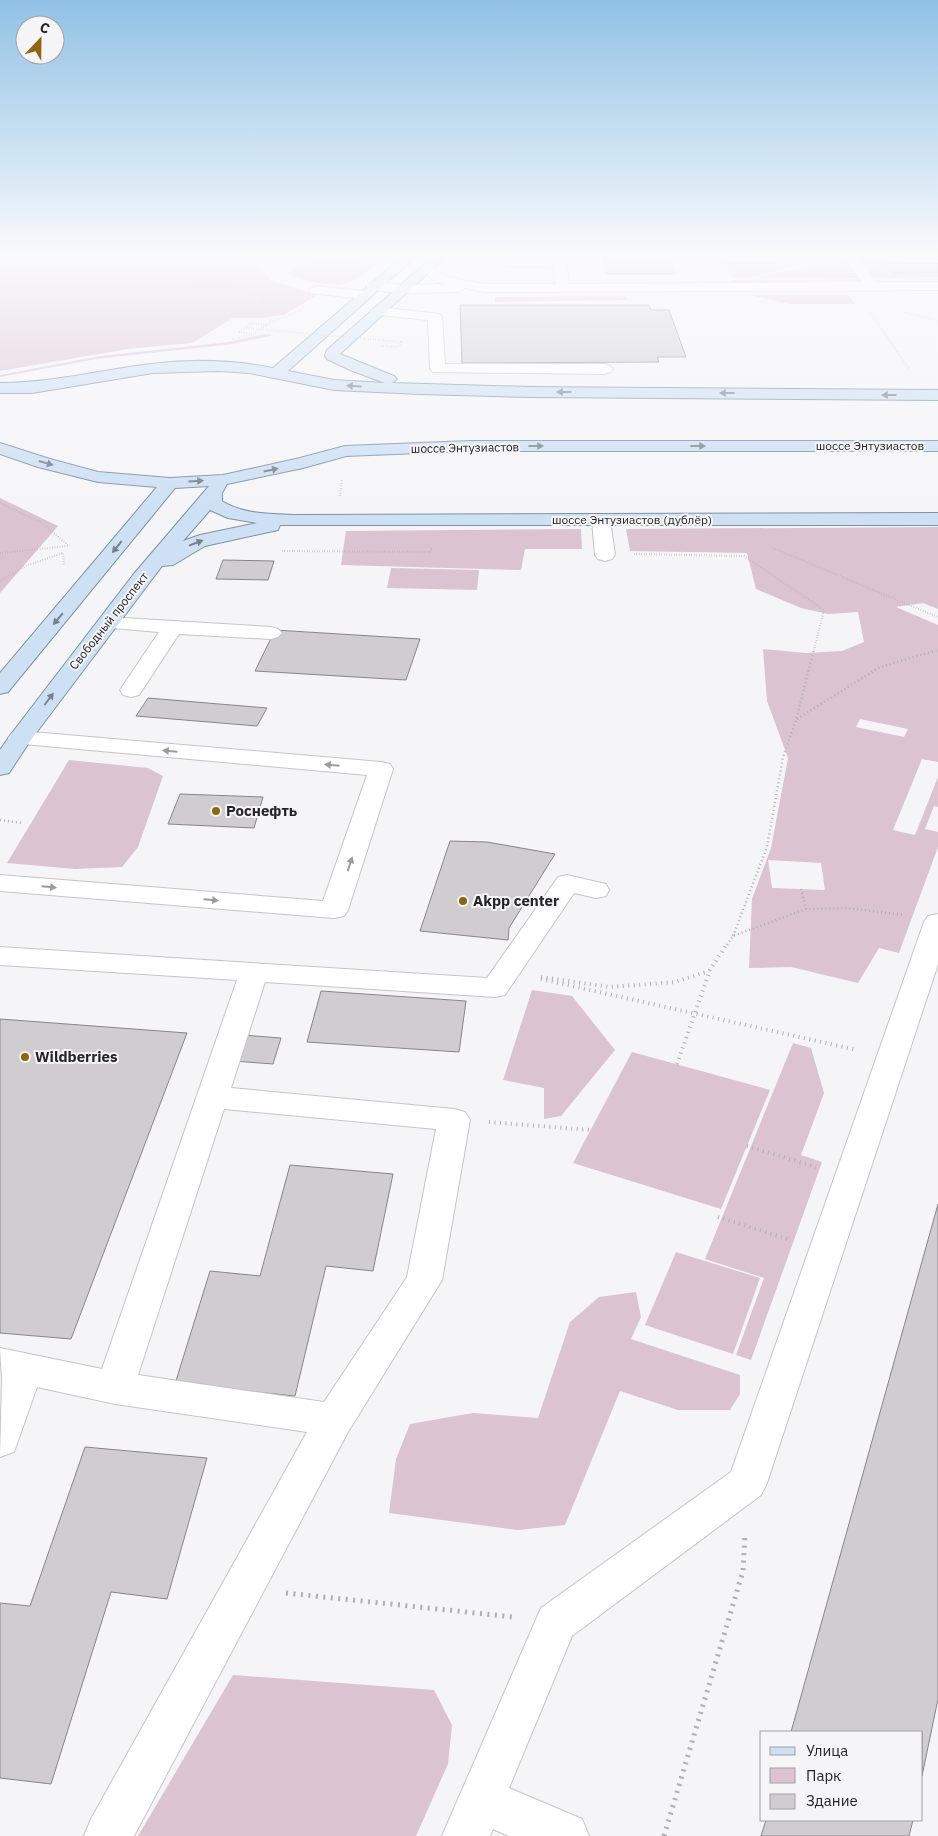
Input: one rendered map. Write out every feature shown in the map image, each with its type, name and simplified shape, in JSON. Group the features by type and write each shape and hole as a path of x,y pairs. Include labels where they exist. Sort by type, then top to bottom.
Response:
{"main road":[{"path":"277,372 315,338"},
{"path":"346,338 334,350 332,356 372,374 438,390"},
{"path":"0,388 32,388 153,368 189,365 248,368 277,372 334,385 438,390 938,395"},
{"name":"шоссе Энтузиастов","path":"0,448 44,463 98,477 218,487 345,451 470,446 938,446"},
{"path":"0,687 170,483"},
{"name":"шоссе Энтузиастов (дублёр)","path":"218,487 212,503 218,508 265,518 326,521 938,519"},
{"name":"Свободный проспект","path":"0,768 20,738 140,579 218,487"},
{"name":"шоссе Энтузиастов (дублёр)","path":"140,579 177,553 200,541 253,528 326,521"}],"street":[{"path":"436,338 438,369 605,369"},
{"path":"601,520 605,554"},
{"path":"107,623 270,634"},
{"path":"131,690 173,627"},
{"path":"0,883 334,910 381,769 20,738"},
{"path":"0,956 495,988 567,883 596,890"},
{"path":"565,1836 473,1818 556,1622 746,1483 892,1058 924,919"},
{"path":"115,1388 254,973"},
{"path":"108,1836 334,1420 424,1280 454,1120 213,1097"},
{"path":"0,1440 12,1365 115,1388 334,1420"}],"path":[{"path":"354,338 402,342 397,347 375,345"},
{"path":"888,338 912,373"},
{"path":"339,501 342,476"},
{"path":"0,503 42,523 69,546 0,553"},
{"path":"281,551 431,552 431,544"},
{"path":"767,545 938,617"},
{"path":"0,581 26,566 63,553"},
{"path":"605,554 744,556 824,610 796,720 783,757 767,847 733,936 710,970 677,1064"},
{"path":"796,720 880,667 938,650"},
{"path":"0,820 22,823"},
{"path":"801,889 806,909"},
{"path":"733,936 806,909 847,908 924,919"},
{"path":"710,970 675,982 610,987 533,976 892,1058"},
{"path":"454,1120 591,1130"},
{"path":"747,1146 851,1177"},
{"path":"718,1217 826,1251"},
{"path":"664,1836 743,1571 746,1483"},
{"path":"243,1588 556,1622"}],"green space":[{"path":"0,338 201,338 192,343 128,349 0,371"},
{"path":"248,338 262,338 233,344 96,359 0,377 0,375 100,356 229,342"},
{"path":"0,498 58,526 0,593"},
{"path":"938,527 938,609 923,603 896,607 938,625 938,762 922,759 893,830 915,835 938,777 938,807 934,806 925,829 938,832 938,847 899,953 879,948 858,983 791,967 749,968 752,899 771,848 788,758 767,701 763,649 806,653 842,651 864,642 858,612 828,614 801,608 756,589 747,553 630,551 626,529","holes":["860,719 908,729 904,737 856,727","768,860 821,863 825,890 772,888"]},
{"path":"581,529 582,549 525,549 521,570 341,565 346,531"},
{"path":"391,568 479,570 477,590 387,588"},
{"path":"69,760 148,768 163,776 138,847 122,867 75,869 7,863"},
{"path":"532,990 572,996 615,1050 561,1116 544,1119 544,1088 503,1080"},
{"path":"793,1043 811,1048 824,1093 801,1155 822,1162 751,1360 736,1355 764,1278 705,1259"},
{"path":"632,1052 770,1090 721,1209 573,1163"},
{"path":"676,1252 760,1278 733,1354 645,1325"},
{"path":"636,1292 641,1317 631,1339 740,1375 740,1394 730,1410 678,1410 620,1391 565,1525 518,1530 389,1513 396,1459 410,1424 473,1413 538,1418 570,1322 599,1297"},
{"path":"233,1675 434,1690 452,1725 448,1764 416,1836 138,1836"}],"building":[{"path":"461,338 679,338 686,357 657,357 659,362 462,363"},
{"path":"223,560 274,561 268,580 216,579"},
{"path":"275,630 420,639 406,680 255,671"},
{"path":"148,698 267,708 257,726 136,716"},
{"name":"Роснефть","path":"180,794 263,797 254,828 168,824"},
{"path":"450,841 487,842 555,854 509,928 508,940 420,931"},
{"path":"321,991 466,1001 459,1052 307,1042"},
{"path":"0,1019 187,1033 71,1339 0,1333"},
{"path":"242,1035 281,1038 273,1064 233,1061"},
{"path":"290,1165 393,1174 373,1271 326,1266 295,1396 175,1384 210,1271 260,1276"},
{"path":"938,1204 938,1699 923,1771 923,1731 791,1731"},
{"path":"85,1447 207,1458 167,1599 111,1592 51,1784 0,1778 0,1603 30,1606"},
{"path":"766,1821 913,1821 909,1836 761,1836"}],"place":[{"name":"Роснефть","path":"216,811"},
{"name":"Akpp center","path":"463,901"},
{"name":"Wildberries","path":"25,1057"}]}
